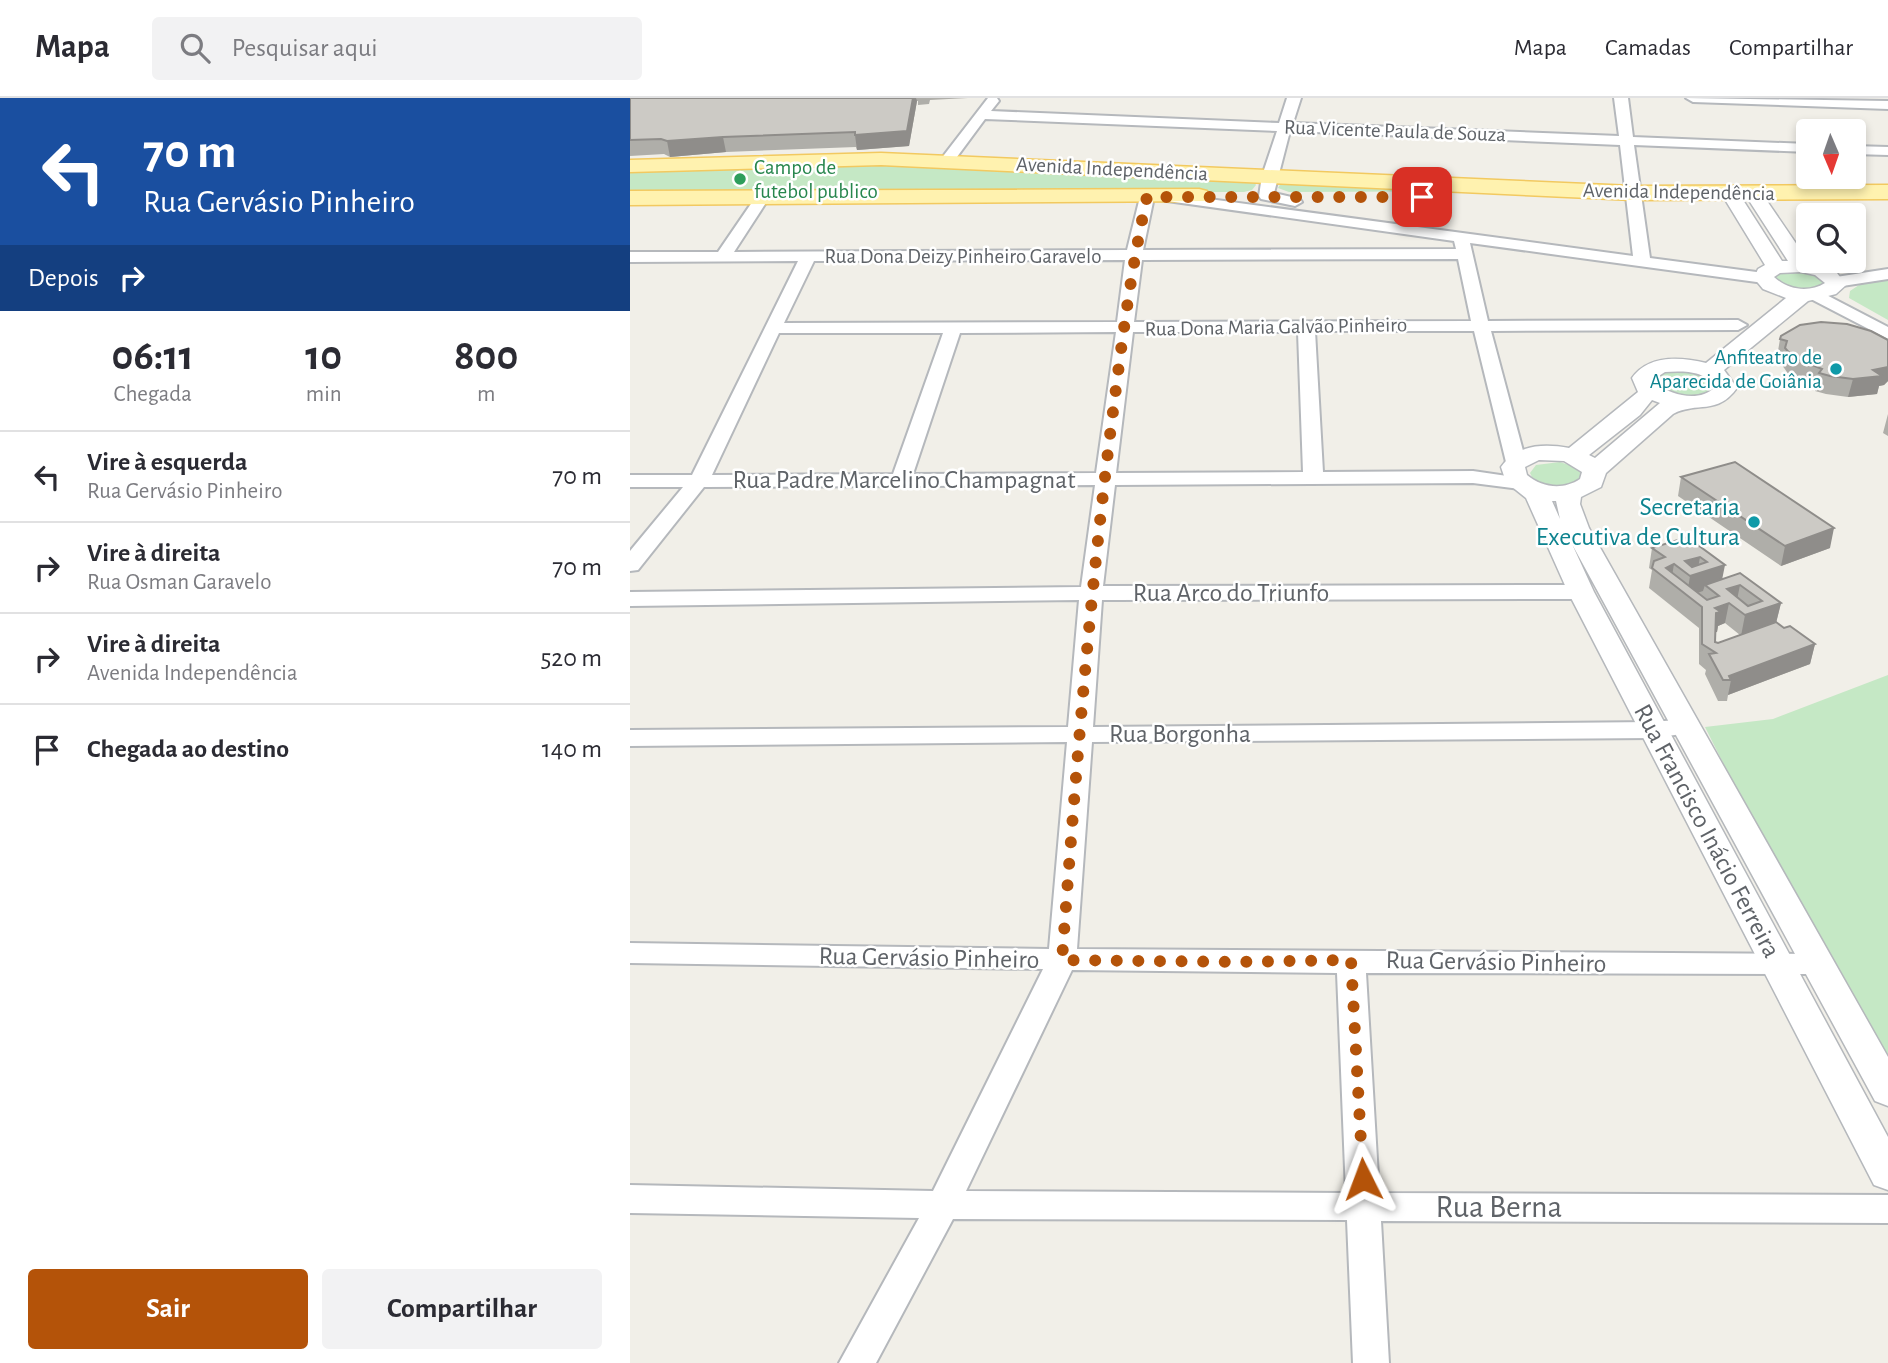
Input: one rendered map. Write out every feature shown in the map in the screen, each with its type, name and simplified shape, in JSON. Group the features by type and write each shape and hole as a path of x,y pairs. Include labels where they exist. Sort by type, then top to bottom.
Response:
{"main road":[{"name":"Avenida Independência","path":"630,166 830,159 946,162 1267,186 1634,195 1888,195"},
{"name":"Avenida Independência","path":"630,198 1156,197 1267,186"}],"street":[{"path":"946,162 994,98"},
{"path":"1294,98 1267,186 1370,218 1381,226"},
{"path":"1621,98 1642,261"},
{"path":"1693,98 1888,105"},
{"name":"Rua Vicente Paula de Souza","path":"982,115 1796,148"},
{"path":"1866,150 1888,151"},
{"path":"1743,196 1796,260"},
{"path":"1682,365 1738,325 1765,300 1771,277 1743,196"},
{"path":"857,1363 943,1205 1061,962 1078,734 1104,479 1133,256 1156,197 1381,226 1462,245 1642,261 1771,277 1822,287 1888,325"},
{"path":"723,257 762,198"},
{"path":"1462,245 1519,475 1548,492 1570,492 1592,482 1594,471 1664,408 1681,401"},
{"name":"Rua Dona Deizy Pinheiro Garavelo","path":"637,257 1133,256 1462,245"},
{"path":"630,277 637,257"},
{"path":"630,565 699,480 807,257"},
{"path":"1771,277 1796,268"},
{"path":"1808,273 1822,287 1888,334"},
{"path":"1710,371 1822,287 1881,275"},
{"name":"Rua Dona Maria Galvão Pinheiro","path":"773,328 1738,325"},
{"path":"1307,327 1313,478"},
{"path":"901,480 953,328"},
{"path":"1573,456 1632,410 1643,397 1646,387 1643,378 1650,370 1682,365 1710,371 1724,382 1726,388 1723,393 1703,401 1681,401 1664,397 1646,387"},
{"path":"1519,475 1537,453 1573,456 1590,465 1594,471"},
{"name":"Rua Padre Marcelino Champagnat","path":"630,481 1519,475"},
{"name":"Rua Francisco Inácio Ferreira","path":"1519,475 1537,495 1581,592 1888,1174"},
{"name":"Rua Francisco Inácio Ferreira","path":"1570,492 1568,504 1576,528 1888,1091"},
{"name":"Rua Arco do Triunfo","path":"630,599 1091,593 1581,592"},
{"name":"Rua Borgonha","path":"630,738 1653,730 1687,727"},
{"name":"Rua Gervásio Pinheiro","path":"630,953 1061,962 1351,960 1817,964"},
{"path":"1351,960 1371,1363"},
{"name":"Rua Berna","path":"630,1199 943,1205 1888,1209"}],"green space":[{"path":"855,161 1254,181 1256,185 1252,190 1244,192 630,193 630,168"},
{"path":"1282,181 1535,191 1289,192 1278,188"},
{"path":"1796,270 1796,273 1812,273 1831,285 1801,291 1772,280 1774,273"},
{"path":"1888,278 1888,320 1849,298 1850,291 1865,281"},
{"path":"1667,370 1709,374 1719,392 1685,398 1658,388 1655,378"},
{"path":"1560,462 1575,467 1583,475 1583,479 1571,485 1557,487 1537,481 1530,473 1536,465"},
{"path":"1888,675 1888,1069 1705,727 1773,719"}],"building":[{"path":"630,98 913,98 907,131 667,141 630,140"},
{"path":"1821,322 1847,324 1871,331 1888,340 1888,367 1873,370 1882,376 1853,379 1830,376 1819,373 1822,369 1793,357 1785,348 1787,341 1780,339 1781,336 1800,325"},
{"path":"1735,462 1834,528 1785,546 1681,477"},
{"path":"1687,537 1725,565 1690,576 1674,564 1666,568 1707,600 1719,596 1705,585 1740,573 1781,603 1745,615 1729,603 1715,608 1721,612 1716,613 1715,642 1776,622 1784,628 1790,626 1815,644 1729,676 1731,680 1723,680 1709,654 1716,653 1702,644 1702,607 1652,568 1654,561 1665,557 1652,548","holes":["1700,557 1707,562 1692,567 1685,561","1740,585 1762,601 1748,606 1727,589"]}],"place":[{"name":"Campo de futebol publico","path":"740,179"},
{"name":"Anfiteatro de Aparecida de Goiânia","path":"1836,369"},
{"name":"Secretaria Executiva de Cultura","path":"1754,522"}],"route":[{"path":"1363,1179 1351,960 1062,960 1091,593 1133,256 1147,197 1422,197"}]}
